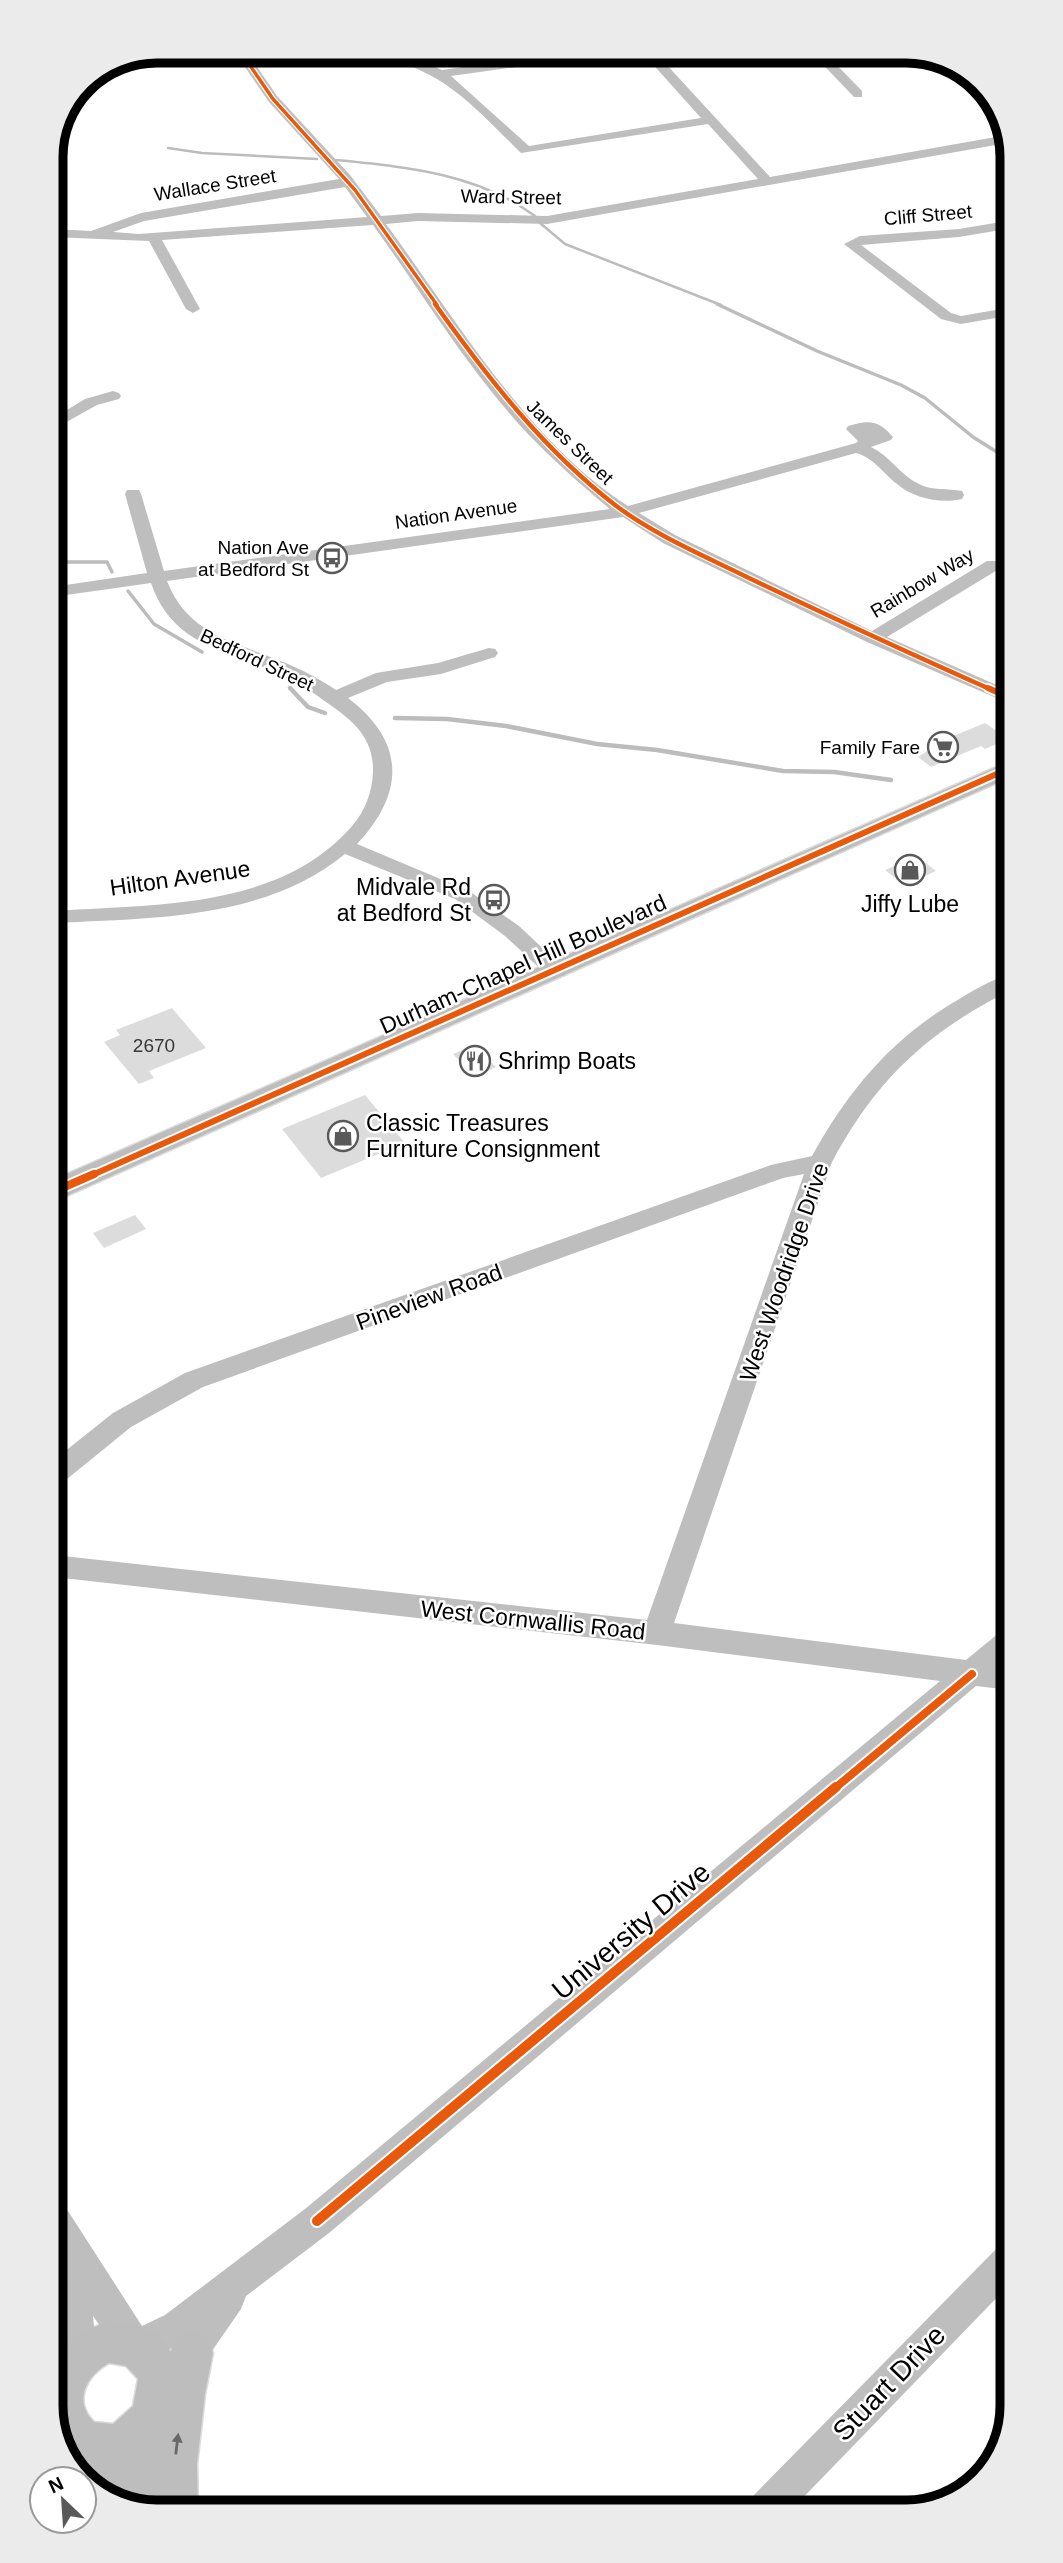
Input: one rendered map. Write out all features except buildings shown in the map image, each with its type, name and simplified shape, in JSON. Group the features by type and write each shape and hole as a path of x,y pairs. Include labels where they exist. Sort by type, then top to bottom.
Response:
{"main road":[{"name":"Durham-Chapel Hill Boulevard","path":"63,1188 1000,773"},
{"path":"114,2489 80,2445 65,2419 66,2383 93,2348 108,2342 136,2346 155,2364 155,2406 144,2469 148,2500"},
{"path":"176,2500 175,2464 183,2394 192,2353"},
{"path":"80,2445 108,2446 123,2442 138,2433 155,2406"}],"street":[{"name":"James Street","path":"248,63 274,100 348,182 509,405 571,471 624,512 669,539 873,638 1000,694"},
{"path":"379,68 382,63"},
{"path":"420,63 441,74 526,150 710,120"},
{"path":"441,74 517,63"},
{"path":"658,63 768,182"},
{"path":"828,63 858,94"},
{"name":"Ward Street","path":"63,234 155,237 449,215 547,219 998,141"},
{"name":"Wallace Street","path":"92,236 141,217 348,182"},
{"name":"Cliff Street","path":"1000,227 853,242 854,247 941,313 954,319 1000,313"},
{"path":"155,237 193,309"},
{"path":"63,419 91,402 113,396"},
{"name":"Nation Avenue","path":"63,590 624,512 864,445 911,487 932,494 956,495"},
{"name":"Bedford Street","path":"133,494 169,607 196,632 288,670 352,711 372,731 383,762 375,812 343,846"},
{"name":"Rainbow Way","path":"873,638 993,565"},
{"path":"332,698 391,675 441,668 489,653"},
{"path":"343,846 462,895 512,931 556,971"},
{"name":"Hilton Avenue","path":"63,916 148,910 241,898 287,883 343,846"},
{"name":"West Woodridge Drive","path":"657,1633 820,1162 852,1106 897,1052 940,1018 1000,987"},
{"name":"Pineview Road","path":"63,1467 104,1430 164,1393 194,1380 779,1171 820,1162"},
{"name":"West Cornwallis Road","path":"63,1567 657,1633 1000,1677"},
{"name":"University Drive","path":"136,2346 177,2327 317,2221 1000,1649"},
{"path":"63,2234 98,2292 136,2346"},
{"path":"63,2252 75,2304 66,2383"},
{"name":"Stuart Drive","path":"775,2500 1000,2269"},
{"name":"University Drive","path":"155,2406 241,2281"}],"waterway":[{"path":"168,148 202,153 317,159"},
{"path":"336,160 414,169 465,181 489,190 535,216"},
{"path":"540,223 565,244 721,305"},
{"path":"717,304 817,351 901,385 925,398 973,437 1000,454"},
{"path":"63,562 107,562 112,572"},
{"path":"128,591 154,624 202,652"},
{"path":"292,690 290,688 308,707 325,713"},
{"path":"395,718 447,719 506,726 597,744 657,750 783,771 834,772 891,780"}],"cycle path":[{"path":"248,63 273,99 355,190 493,383 531,428 572,469 618,507 669,539 873,638 1000,694"},
{"path":"63,1188 1000,773"},
{"path":"317,2221 972,1674"}],"place":[{"name":"Nation Ave at Bedford St","path":"332,558"},
{"name":"Family Fare","path":"943,747"},
{"name":"Jiffy Lube","path":"910,870"},
{"name":"Midvale Rd at Bedford St","path":"494,900"},
{"name":"Shrimp Boats","path":"475,1061"},
{"name":"Classic Treasures Furniture Consignment","path":"343,1136"}]}
